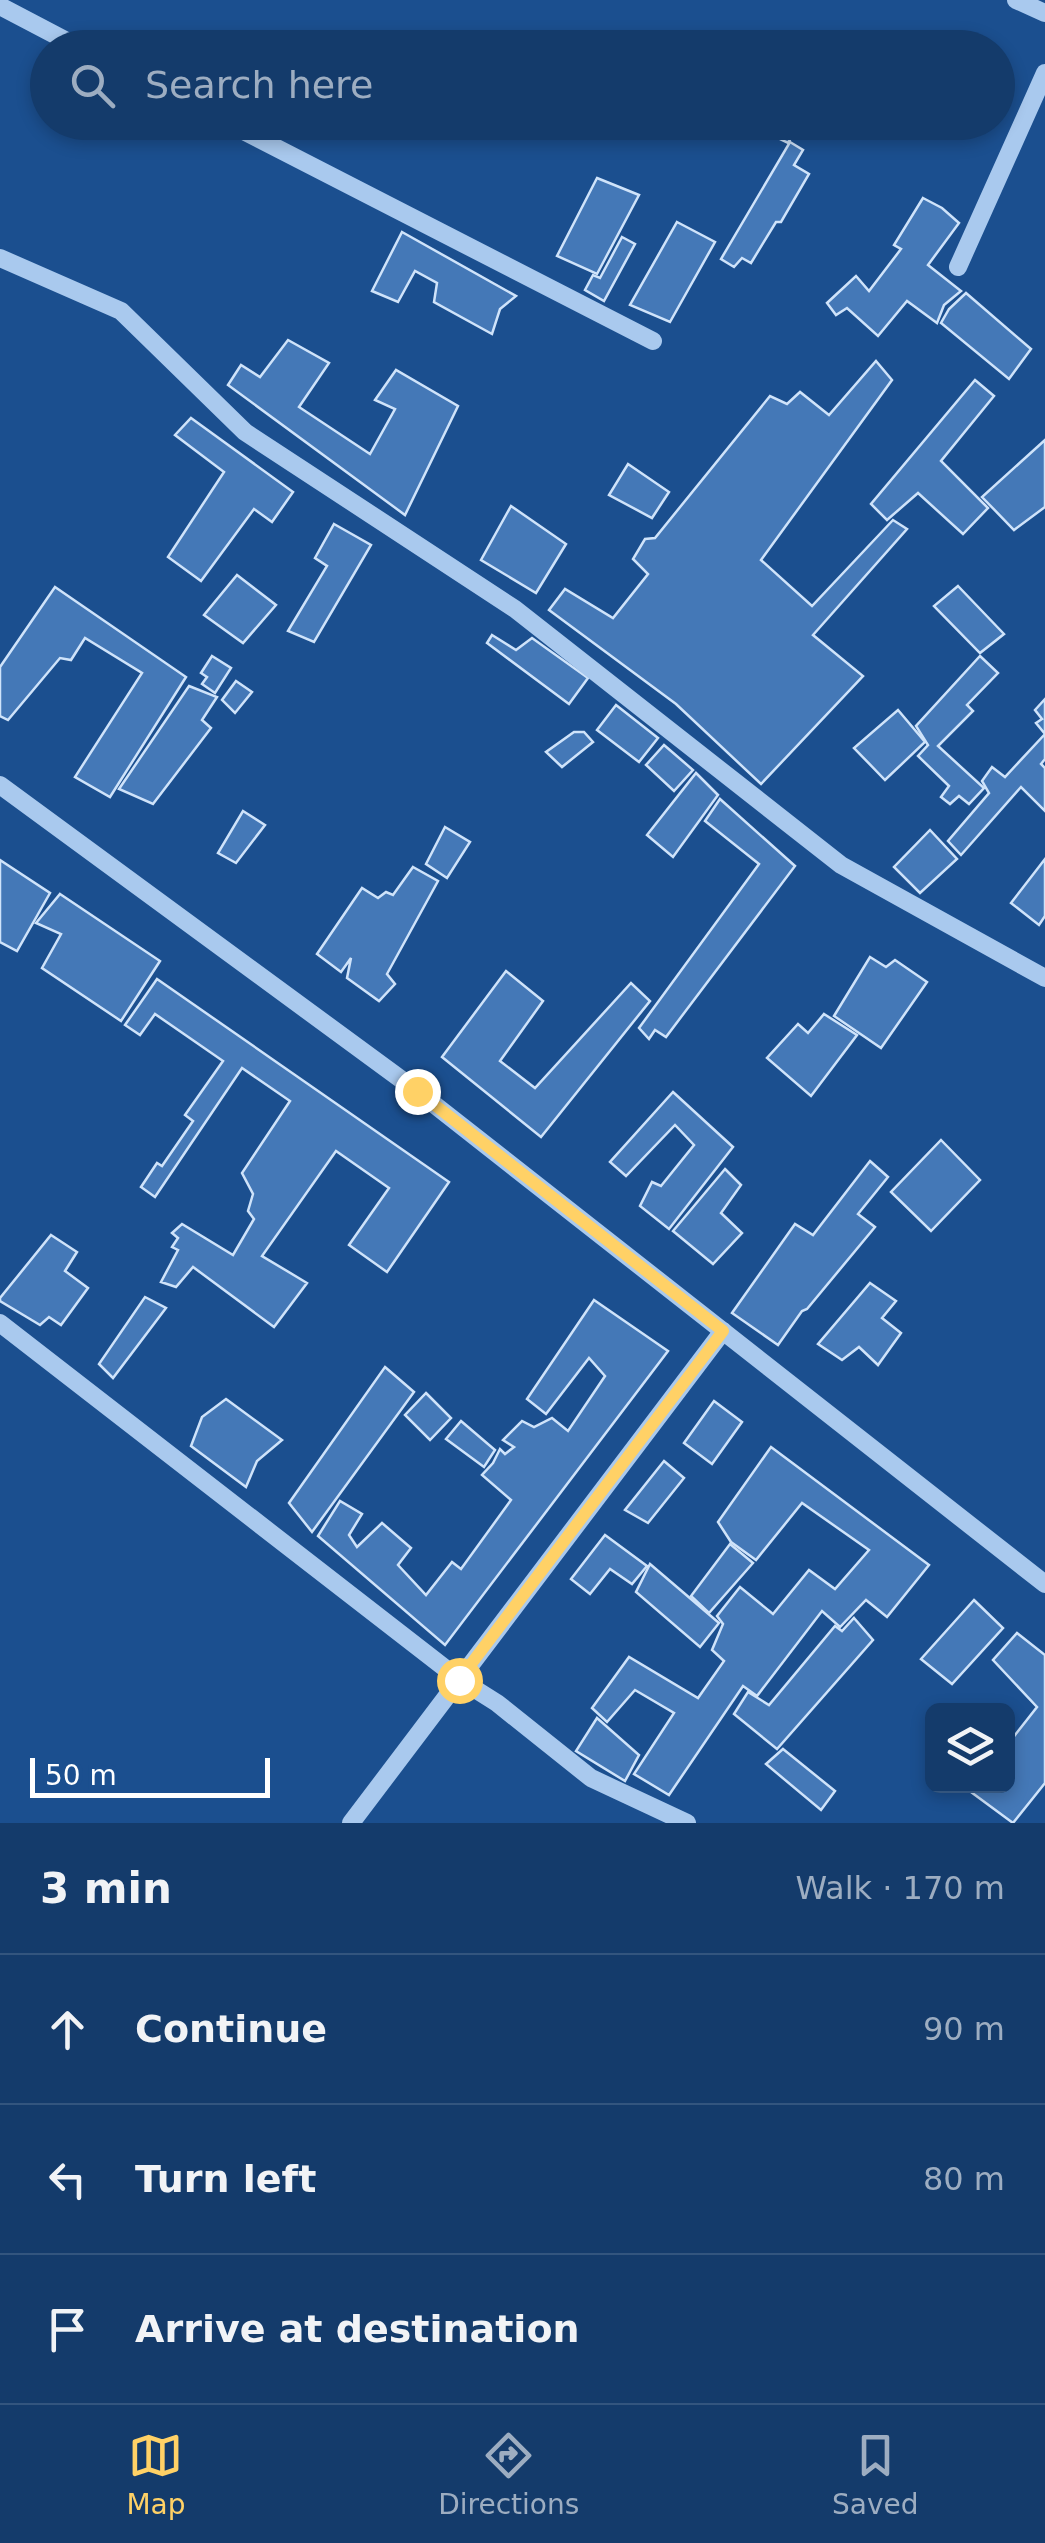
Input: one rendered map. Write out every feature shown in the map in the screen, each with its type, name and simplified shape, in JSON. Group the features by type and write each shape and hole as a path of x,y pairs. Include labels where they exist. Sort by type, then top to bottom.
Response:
{"street":[{"path":"1016,0 1045,13"},
{"path":"0,6 46,30"},
{"path":"1015,140 1045,73"},
{"path":"261,140 653,342"},
{"path":"958,267 1015,140"},
{"path":"0,258 121,311 245,432 515,609 841,865 1045,978"},
{"path":"0,784 417,1091 1045,1584"},
{"path":"0,1323 591,1778 687,1823"},
{"path":"351,1823 723,1331"}],"building":[{"path":"790,142 803,150 794,165 809,174 751,263 742,258 734,267 721,259"},
{"path":"597,178 639,195 597,274 557,256"},
{"path":"923,198 959,223 928,265 961,291 944,305 937,323 907,301 878,336 847,308 836,315 827,303 856,276 869,291 901,249 894,245"},
{"path":"677,222 715,242 670,322 630,305"},
{"path":"402,232 516,296 500,309 492,334 434,302 437,283 415,271 398,302 372,291"},
{"path":"622,237 635,244 604,301 585,290 593,275 600,278"},
{"path":"966,293 1031,349 1009,379 941,323"},
{"path":"288,340 329,363 299,407 370,454 395,409 375,400 396,370 458,406 405,515 228,385 241,365 260,377"},
{"path":"876,361 892,380 761,560 812,606 893,520 907,529 813,635 863,676 761,784 676,704 549,610 565,589 613,618 648,574 633,559 645,539 655,538 770,396 787,404 800,392 829,415"},
{"path":"975,380 994,396 941,461 988,508 963,534 918,493 887,520 871,504"},
{"path":"191,418 293,492 272,522 254,509 201,581 168,557 224,472 175,435"},
{"path":"1045,440 1045,507 1014,530 982,497"},
{"path":"628,464 669,492 652,518 609,495"},
{"path":"511,506 566,544 536,593 481,560"},
{"path":"334,524 371,545 314,642 288,631 327,566 315,558"},
{"path":"237,575 276,605 243,643 204,615"},
{"path":"958,586 1004,634 980,653 934,606"},
{"path":"55,587 186,677 110,797 75,777 142,673 85,638 71,660 60,658 8,720 0,716 0,667"},
{"path":"492,635 516,650 532,638 588,678 569,704 487,643"},
{"path":"212,656 231,668 215,693 202,684 207,677 201,673"},
{"path":"980,656 998,673 967,705 973,711 938,746 984,788 969,804 959,796 950,804 941,797 949,786 918,756 928,745 916,726"},
{"path":"236,681 252,692 235,713 222,700"},
{"path":"189,686 217,697 202,720 211,728 153,804 119,789"},
{"path":"1045,699 1045,734 1036,723 1042,719 1035,710"},
{"path":"616,705 658,738 639,762 597,730"},
{"path":"898,710 925,742 885,780 854,748"},
{"path":"574,732 584,732 593,742 562,767 546,752"},
{"path":"1045,734 1045,759 1041,764 1045,768 1045,811 1021,787 961,855 948,841 989,793 982,781 992,767 1005,777"},
{"path":"664,745 693,770 674,791 646,765"},
{"path":"696,773 718,795 673,857 647,835"},
{"path":"720,799 795,866 666,1037 655,1030 649,1039 639,1028 759,864 705,821"},
{"path":"243,811 265,825 236,863 218,853"},
{"path":"445,827 470,842 447,878 426,864"},
{"path":"930,830 957,859 920,893 894,867"},
{"path":"1045,859 1045,916 1039,925 1011,903"},
{"path":"0,860 50,893 17,951 0,942"},
{"path":"413,867 438,881 387,974 395,984 379,1001 347,978 351,958 341,972 317,954 362,888 378,898 386,892 393,895"},
{"path":"60,894 160,961 121,1021 42,968 61,934 36,923"},
{"path":"870,957 886,967 895,960 927,982 881,1048 834,1016"},
{"path":"506,971 543,1001 500,1061 535,1088 631,983 650,1001 541,1137 442,1057"},
{"path":"157,979 449,1182 387,1272 349,1245 389,1188 336,1151 262,1256 307,1283 274,1327 193,1267 176,1287 161,1282 178,1250 172,1247 178,1238 172,1233 182,1224 233,1255 254,1219 248,1211 253,1194 242,1173 290,1101 242,1068 155,1197 141,1187 157,1163 162,1166 193,1121 185,1115 223,1061 155,1014 140,1035 125,1025"},
{"path":"824,1014 857,1035 811,1096 767,1058 798,1024 808,1033"},
{"path":"673,1092 733,1147 669,1229 640,1206 652,1182 661,1186 694,1145 675,1125 626,1176 610,1162"},
{"path":"941,1140 980,1180 931,1231 891,1192"},
{"path":"870,1161 888,1177 858,1214 875,1227 802,1311 778,1345 732,1313 795,1224 813,1235"},
{"path":"725,1169 741,1185 721,1213 742,1233 713,1264 673,1231"},
{"path":"51,1235 77,1252 65,1271 88,1288 61,1325 49,1317 40,1325 0,1298"},
{"path":"870,1283 896,1301 882,1318 901,1333 878,1365 859,1347 842,1360 818,1344"},
{"path":"145,1297 166,1308 113,1378 99,1364"},
{"path":"594,1300 668,1351 445,1645 318,1536 340,1501 362,1514 349,1535 357,1547 382,1523 411,1548 398,1565 426,1595 452,1562 461,1569 511,1500 482,1475 500,1449 505,1454 514,1447 503,1440 522,1421 534,1427 552,1418 568,1431 605,1376 589,1358 546,1414 527,1399"},
{"path":"385,1367 414,1392 312,1532 289,1503"},
{"path":"426,1393 451,1418 430,1440 405,1415"},
{"path":"226,1399 282,1440 257,1461 246,1487 191,1446 202,1417"},
{"path":"714,1401 742,1422 712,1464 684,1443"},
{"path":"461,1421 495,1450 484,1467 446,1439"},
{"path":"771,1447 929,1565 887,1617 866,1600 840,1627 822,1611 757,1696 743,1686 669,1795 634,1774 674,1713 635,1690 607,1722 592,1708 629,1657 698,1698 724,1661 712,1650 723,1624 717,1616 740,1587 773,1614 809,1570 835,1589 869,1550 802,1503 756,1560 731,1542 718,1522"},
{"path":"664,1461 684,1478 648,1523 625,1510"},
{"path":"605,1535 647,1566 632,1584 610,1569 590,1594 571,1579"},
{"path":"730,1544 753,1563 709,1613 691,1596"},
{"path":"650,1564 719,1623 700,1647 636,1592"},
{"path":"974,1600 1003,1628 952,1684 921,1659"},
{"path":"854,1618 873,1640 777,1749 734,1714 748,1692 769,1705 835,1626 842,1631"},
{"path":"1017,1633 1045,1655 1045,1783 1013,1823 972,1793 1015,1793 1015,1735 1037,1707 993,1660"},
{"path":"597,1718 639,1755 625,1781 576,1751"},
{"path":"783,1749 835,1791 821,1810 766,1764"}],"route":[{"path":"417,1091 723,1331 459,1680"}]}
